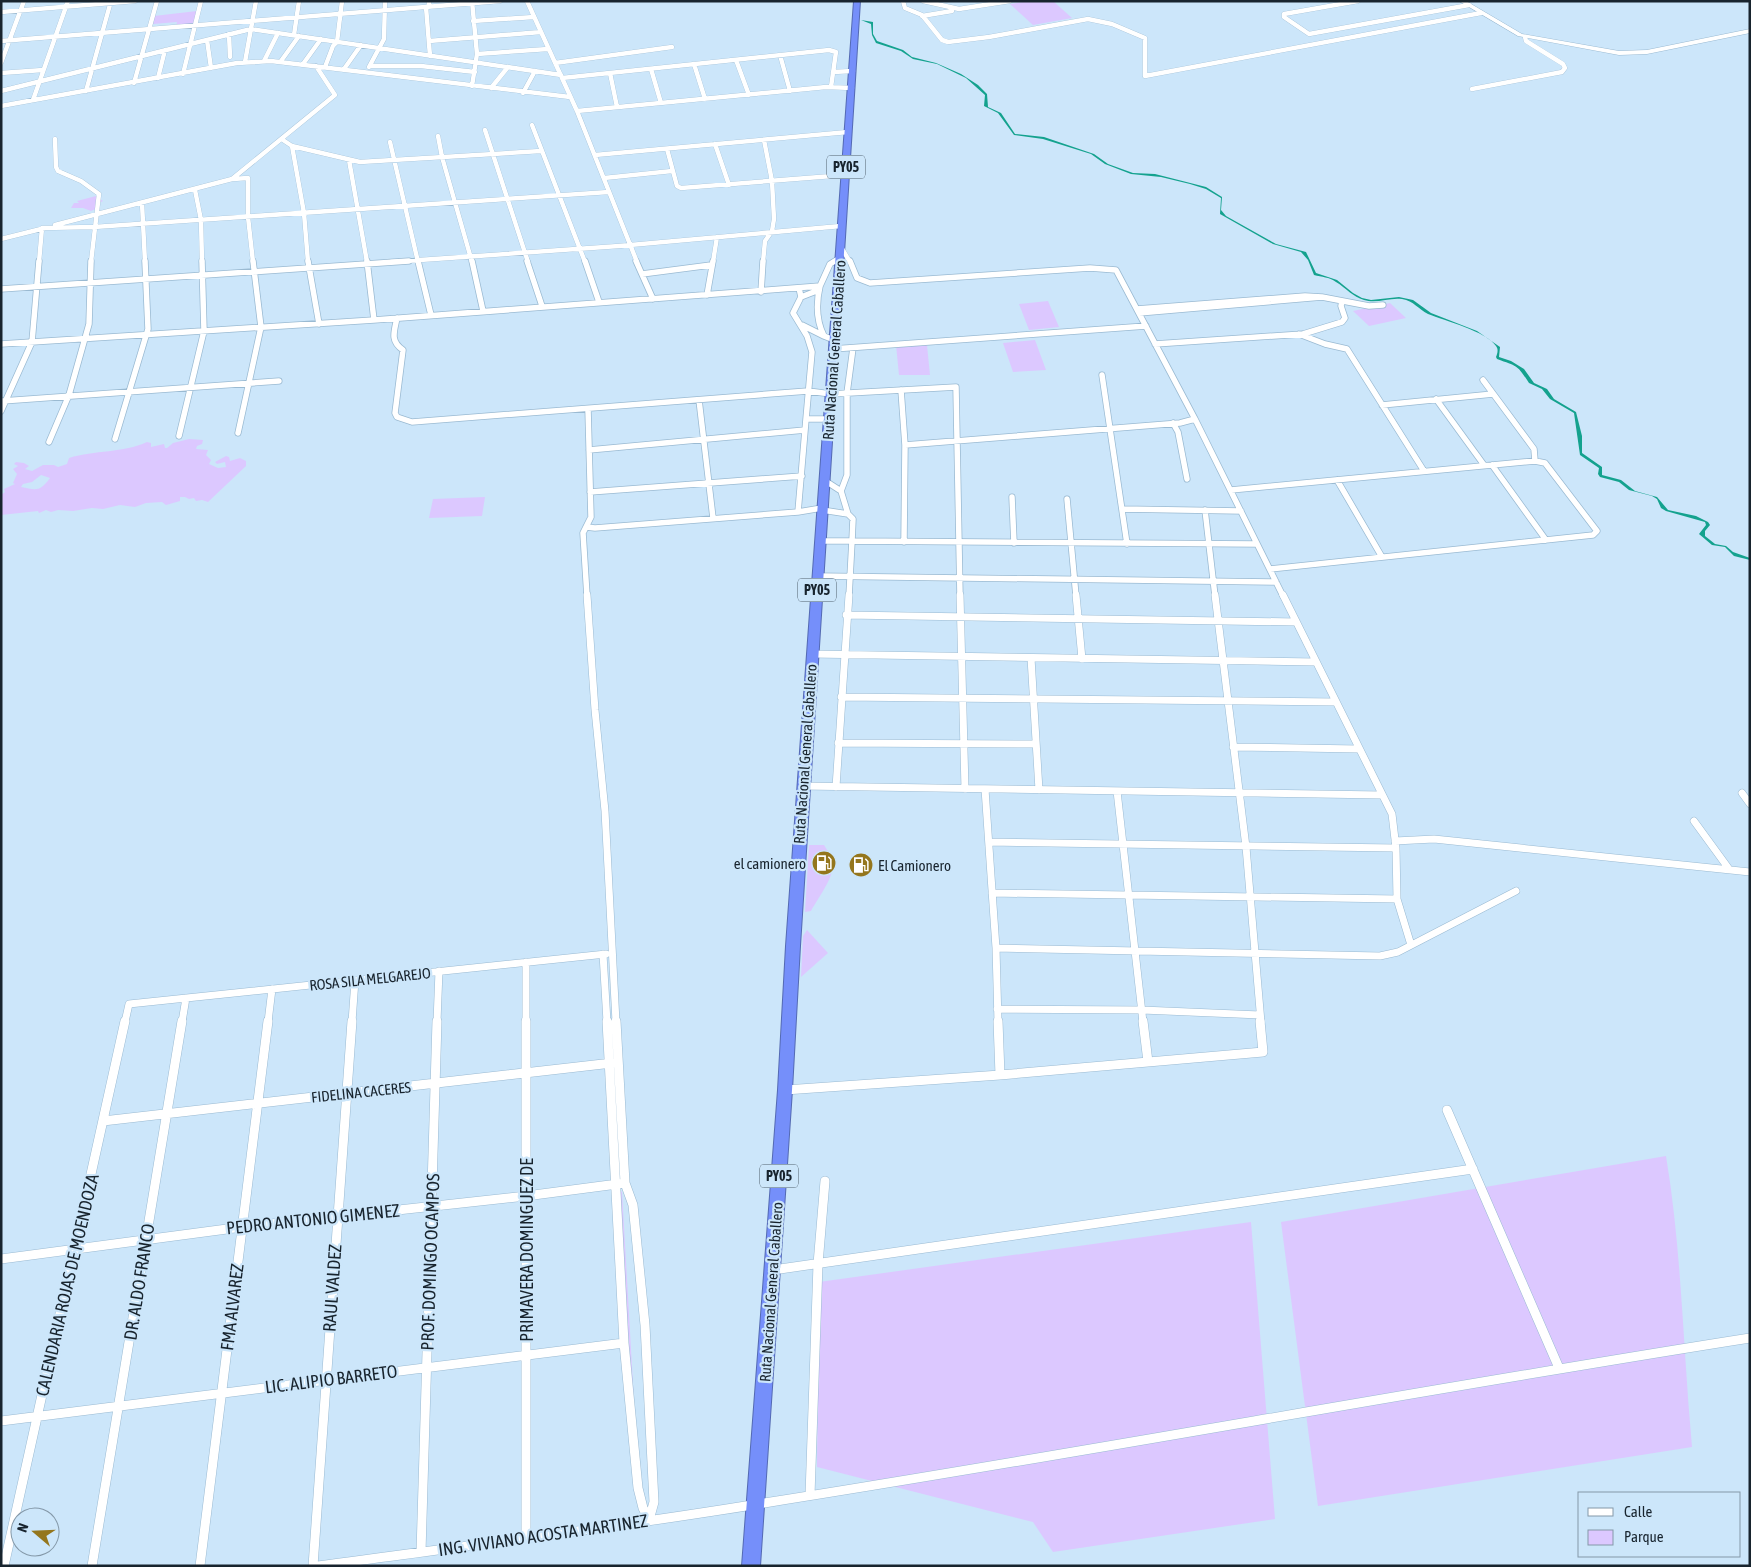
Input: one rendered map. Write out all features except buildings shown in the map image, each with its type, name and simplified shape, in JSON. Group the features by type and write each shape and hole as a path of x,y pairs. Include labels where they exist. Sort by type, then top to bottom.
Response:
{"highway":[{"name":"Ruta Nacional General Caballero","path":"751,1566 786,1090 803,786 857,1"}],"street":[{"path":"1,63 24,1"},
{"path":"33,100 68,1"},
{"path":"1,12 135,1"},
{"path":"134,83 157,1"},
{"path":"183,74 201,1"},
{"path":"245,62 256,1"},
{"path":"281,61 297,36 299,1"},
{"path":"325,67 332,46 337,42 342,1"},
{"path":"385,1 384,39 386,49"},
{"path":"429,1 429,7 426,7 430,56"},
{"path":"1,41 500,1"},
{"path":"528,1 577,111 629,244 653,299"},
{"path":"903,1 904,8 922,16 942,40 948,42 1097,19 1145,38 1145,76 1482,13"},
{"path":"924,1 937,6 960,9"},
{"path":"922,16 1010,1"},
{"path":"1358,1 1284,14 1284,17 1309,34 1469,6"},
{"path":"1462,1 1512,31 1526,37 1603,51 1634,54 1750,31"},
{"path":"86,91 111,2"},
{"path":"472,2 477,54 472,86"},
{"path":"473,21 534,17"},
{"path":"1,91 251,29 535,71 561,77 833,50 836,52 831,88"},
{"path":"429,41 541,32"},
{"path":"264,61 278,33"},
{"path":"229,34 230,57"},
{"path":"1472,89 1552,75 1565,68 1563,64 1526,41 1524,39 1526,37"},
{"path":"304,64 321,39"},
{"path":"367,72 384,39"},
{"path":"208,40 211,68"},
{"path":"344,69 361,45"},
{"path":"555,64 672,47"},
{"path":"477,54 548,49"},
{"path":"158,78 165,50"},
{"path":"416,78 424,55"},
{"path":"780,55 790,91"},
{"path":"736,60 749,95"},
{"path":"1,106 245,62 264,61 281,61 570,97"},
{"path":"694,64 705,99"},
{"path":"232,179 283,140 335,95 316,66"},
{"path":"370,66 421,66 475,72"},
{"path":"491,88 508,67"},
{"path":"651,69 661,103"},
{"path":"1,73 43,70"},
{"path":"523,92 529,86 529,78 535,71"},
{"path":"833,72 853,71"},
{"path":"610,73 617,107"},
{"path":"577,111 790,91 852,88"},
{"path":"532,125 581,248 599,302"},
{"path":"485,130 542,306"},
{"path":"595,155 848,132"},
{"path":"438,136 442,158 471,257 483,311"},
{"path":"49,442 68,396 89,324 89,282 99,194 80,181 58,171 56,167 55,139"},
{"path":"283,140 292,146 349,160 371,162 542,151"},
{"path":"761,292 765,241 772,232 774,219 772,181 764,140"},
{"path":"390,142 431,315"},
{"path":"715,144 728,185"},
{"path":"292,146 304,213 308,267 319,324"},
{"path":"667,149 677,186 681,188 845,175"},
{"path":"349,160 367,263 374,320"},
{"path":"604,178 672,171"},
{"path":"1,239 232,179 248,178 248,217 261,327 238,433"},
{"path":"179,436 204,331 201,220 195,190"},
{"path":"42,228 94,228 609,192"},
{"path":"115,439 148,329 142,203"},
{"path":"1,288 471,257 841,226"},
{"path":"1,411 3,401 32,342 42,228"},
{"path":"707,295 716,237"},
{"path":"824,336 819,321 819,288 830,264 840,252 850,261 852,274 860,281 870,283 1108,268 1116,270 1195,419 1392,814 1395,844 1396,899 1411,945"},
{"path":"642,274 711,265"},
{"path":"799,288 801,297"},
{"path":"1,344 319,324 542,306 819,288"},
{"path":"798,512 811,343 793,313 801,297 819,288"},
{"path":"1138,311 1316,299 1322,297 1369,306 1383,305"},
{"path":"1155,344 1299,334 1325,329 1342,322 1345,318 1341,306 1342,301"},
{"path":"397,318 393,338 403,350 395,413 397,417 404,421 412,422 808,391 831,394 956,386 960,501 958,543 965,789"},
{"path":"800,323 824,336 834,344 852,348 864,345 1146,326"},
{"path":"1299,334 1325,344 1347,349 1424,471"},
{"path":"836,787 853,519 848,514 841,491 847,475 847,393 852,348"},
{"path":"1102,375 1127,544"},
{"path":"1483,380 1534,449 1535,461"},
{"path":"3,401 279,381"},
{"path":"901,390 905,445 904,542"},
{"path":"1382,405 1493,394"},
{"path":"1436,399 1484,465"},
{"path":"699,400 705,440 707,481 713,518"},
{"path":"588,409 591,517 583,533 595,710 605,811 608,1064 614,1184 624,1343 638,1488 643,1508 650,1520"},
{"path":"806,419 829,419"},
{"path":"905,445 1174,423 1195,419"},
{"path":"1174,423 1178,432 1187,479"},
{"path":"589,450 805,430"},
{"path":"1231,490 1535,461 1545,463 1597,531 1593,535 1270,569"},
{"path":"1492,465 1546,540"},
{"path":"590,492 707,481 802,476"},
{"path":"824,480 841,491"},
{"path":"1337,480 1382,557"},
{"path":"1012,497 1014,543"},
{"path":"1067,499 1082,659"},
{"path":"586,527 595,528 822,509 848,514"},
{"path":"1122,509 1241,511"},
{"path":"786,1090 1000,1075 1263,1052 1246,847 1205,510"},
{"path":"820,541 1258,544"},
{"path":"818,576 1276,582"},
{"path":"846,615 1296,622"},
{"path":"812,654 1316,662"},
{"path":"1031,658 1039,790"},
{"path":"841,697 1335,702"},
{"path":"838,743 1036,744"},
{"path":"1233,747 1358,749"},
{"path":"803,786 1381,795"},
{"path":"985,789 996,948 1000,1075"},
{"path":"1118,791 1148,1062"},
{"path":"1742,793 1750,804"},
{"path":"1694,821 1729,869"},
{"path":"989,842 1246,847 1395,844 1434,839 1750,872"},
{"path":"996,948 1380,956 1398,952 1516,891"},
{"path":"992,893 1396,899"},
{"path":"607,954 618,1063 625,1183 634,1205 645,1325 654,1502 650,1520"},
{"name":"ROSA SILA MELGAREJO","path":"129,1004 607,954"},
{"name":"PRIMAVERA DOMINGUEZ DE","path":"526,962 526,1537"},
{"name":"PROF. DOMINGO OCAMPOS","path":"421,1552 439,972"},
{"name":"RAUL VALDEZ","path":"312,1566 354,980"},
{"name":"FMA ALVAREZ","path":"200,1566 272,989"},
{"name":"DR. ALDO FRANCO","path":"92,1566 186,998"},
{"name":"CALENDARIA ROJAS DE MOENDOZA","path":"4,1566 129,1004"},
{"path":"997,1009 1142,1010 1260,1014"},
{"name":"FIDELINA CACERES","path":"103,1121 618,1063"},
{"path":"1447,1110 1559,1368"},
{"path":"772,1270 1473,1169"},
{"path":"810,1495 818,1264 825,1181"},
{"name":"PEDRO ANTONIO GIMENEZ","path":"1,1259 242,1227 526,1196 625,1183"},
{"name":"ING. VIVIANO ACOSTA MARTINEZ","path":"318,1566 755,1505 1106,1447 1559,1368 1750,1338"},
{"name":"LIC. ALIPIO BARRETO","path":"1,1421 624,1343"}],"green space":[{"path":"1029,1 1053,1 1072,18 1033,25 1010,4"},
{"path":"197,11 193,25 176,26 177,22 153,24 154,16"},
{"path":"96,196 103,201 97,204 100,207 91,211 83,208 71,208 74,203 79,203 77,201"},
{"path":"1048,301 1059,327 1029,330 1019,304"},
{"path":"1390,303 1406,318 1369,326 1353,311"},
{"path":"1035,340 1046,370 1013,372 1003,343"},
{"path":"896,345 927,345 930,375 899,375"},
{"path":"189,439 203,440 202,444 197,446 196,449 208,450 206,455 211,460 209,464 218,468 226,467 225,462 217,464 215,462 226,456 229,457 230,461 240,458 246,461 246,466 208,502 180,497 180,501 166,505 162,502 146,503 135,507 120,505 103,509 92,508 51,512 46,510 39,513 38,511 1,515 1,495 5,492 4,489 15,484 13,483 17,474 13,469 18,466 14,464 16,462 24,463 29,466 25,469 32,471 43,465 58,467 67,464 69,458 79,455 128,448 147,442 151,443 151,447 164,444 165,448 173,443","holes":["41,475 50,478 43,486 37,489 21,487 23,484 32,482"]},
{"path":"485,497 482,516 429,518 433,499"},
{"path":"809,845 824,845 832,858 833,868 811,911 805,912"},
{"path":"807,930 828,953 801,977 803,936"},
{"path":"1666,1156 1676,1228 1692,1447 1318,1506 1281,1222"},
{"path":"620,1190 622,1192 639,1489 635,1492 617,1192"},
{"path":"1251,1222 1275,1519 1053,1552 1033,1522 817,1467 819,1282"}],"shaded area":[{"path":"861,20 873,22 873,34 877,41 903,50 912,57 936,63 961,74 978,85 987,94 988,107 1001,113 1015,134 1044,137 1094,154 1108,164 1133,173 1155,174 1206,187 1222,197 1221,210 1226,216 1276,244 1306,252 1316,273 1337,280 1362,298 1371,300 1399,297 1413,300 1431,313 1477,331 1483,336 1428,314 1406,300 1369,301 1360,299 1333,280 1314,275 1308,260 1301,252 1273,244 1220,214 1221,198 1206,189 1161,177 1131,174 1105,164 1091,154 1043,139 1014,135 998,113 984,106 985,95 966,78 937,64 913,59 901,51 876,43 872,35 871,24"},
{"path":"1491,341 1500,347 1499,357 1511,361 1524,369 1534,383 1547,389 1554,399 1576,412 1582,436 1582,453 1602,467 1602,475 1621,480 1635,491 1657,497 1668,510 1696,516 1708,522 1710,525 1705,531 1705,536 1715,544 1726,546 1733,552 1750,558 1750,560 1734,556 1725,547 1712,545 1699,534 1706,525 1705,522 1666,511 1661,508 1657,499 1652,496 1629,490 1619,482 1600,477 1598,474 1599,468 1580,455 1574,413 1550,399 1542,389 1529,383 1517,367 1497,359 1498,352 1496,346"}],"place":[{"name":"el camionero","path":"824,863"},
{"name":"El Camionero","path":"861,865"}]}
